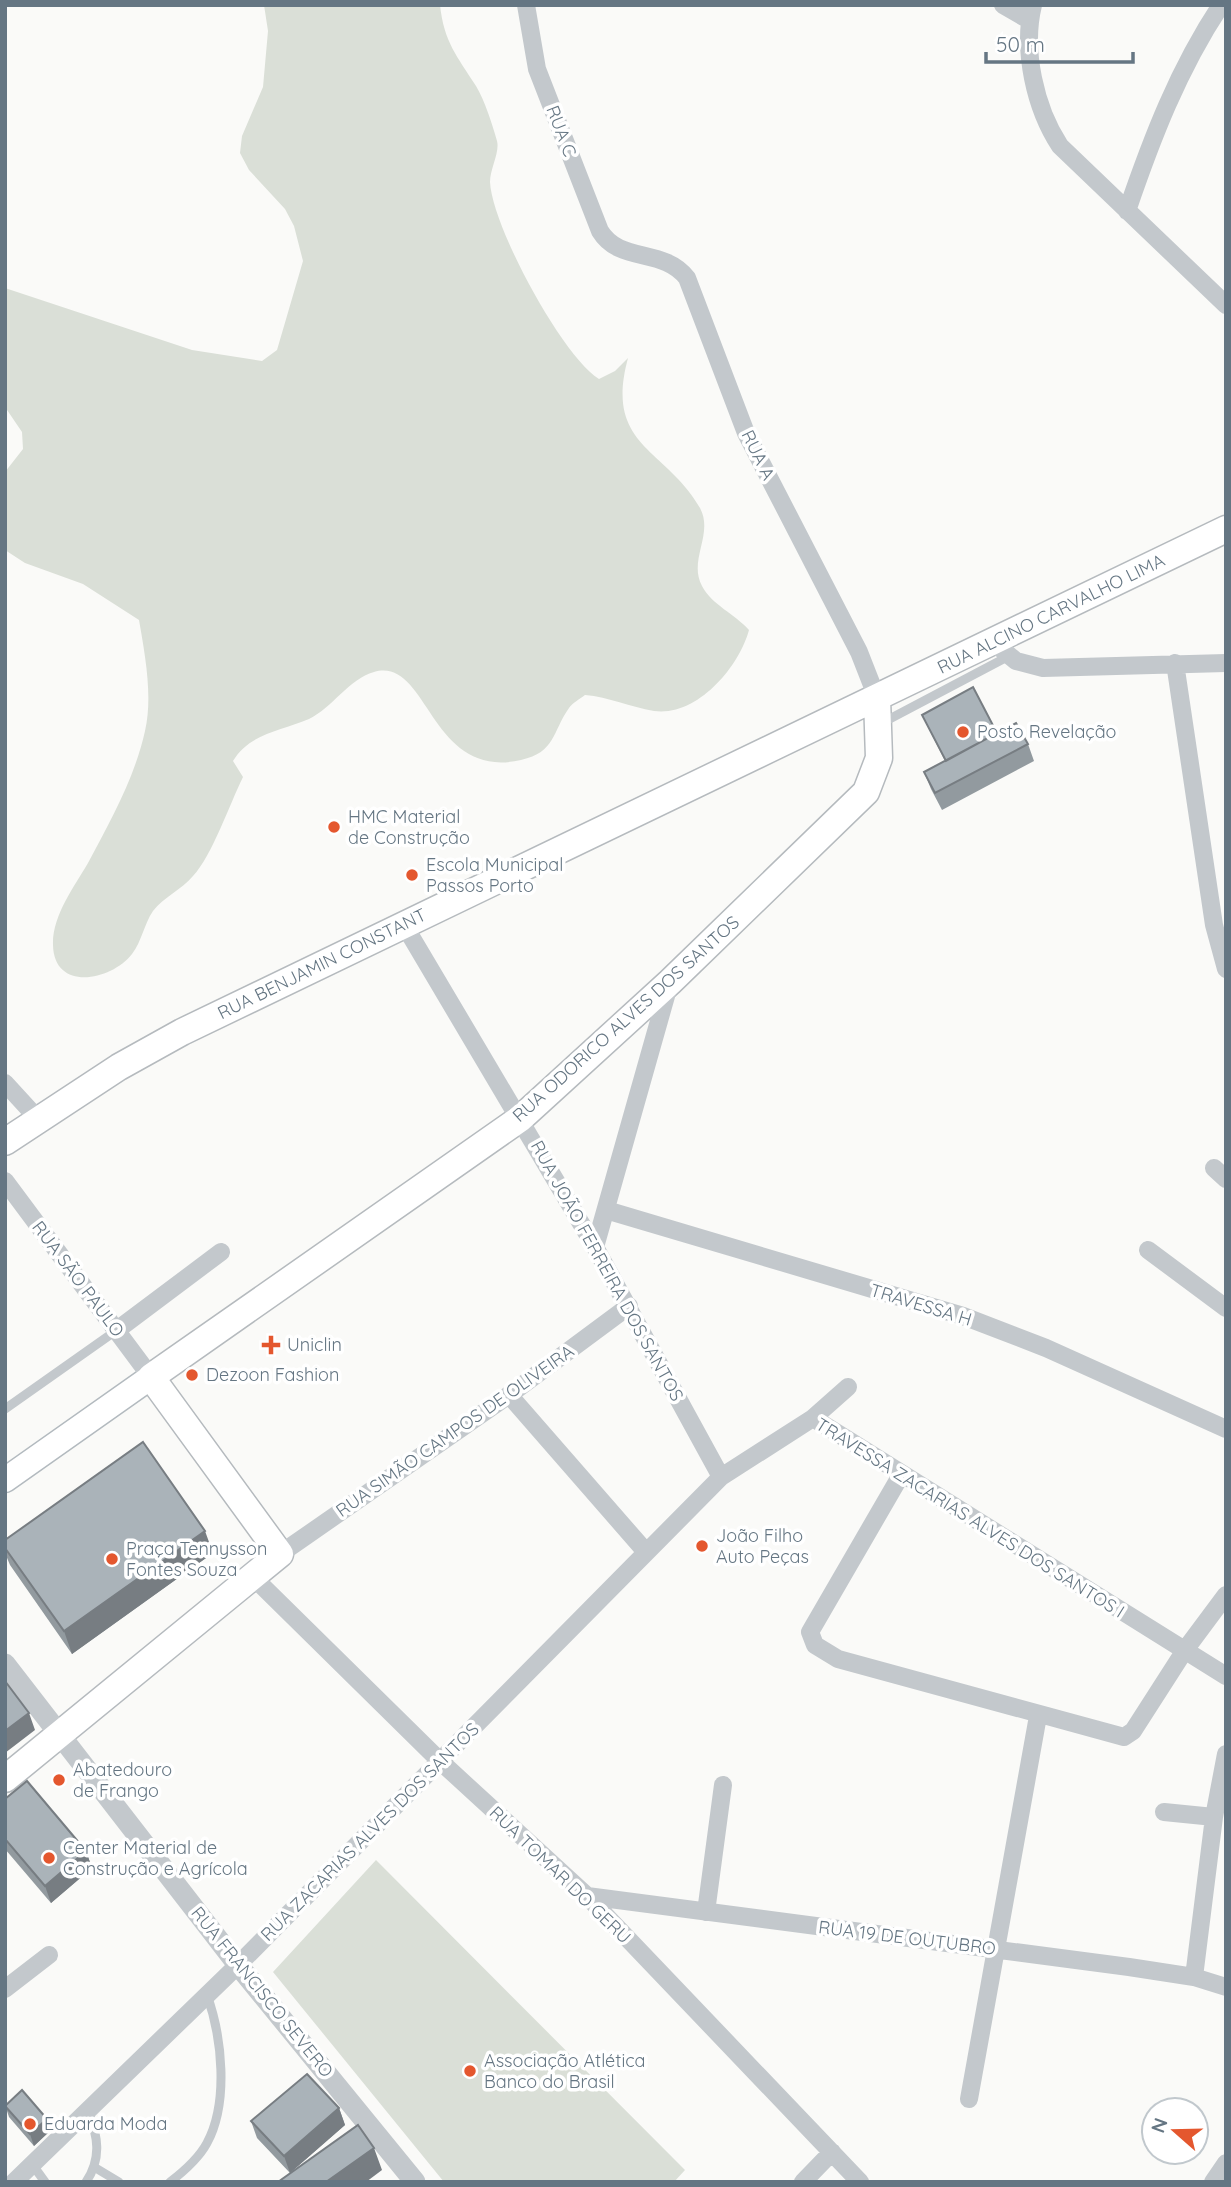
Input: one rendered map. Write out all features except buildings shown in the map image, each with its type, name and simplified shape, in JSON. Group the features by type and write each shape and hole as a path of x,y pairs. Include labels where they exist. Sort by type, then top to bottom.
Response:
{"main road":[{"name":"RUA ALCINO CARVALHO LIMA","path":"879,711 1226,529"},
{"name":"RUA BENJAMIN CONSTANT","path":"5,1142 118,1067 182,1032 403,923 879,711"},
{"name":"RUA ODORICO ALVES DOS SANTOS","path":"151,1377 521,1118 670,982 866,792 879,758 879,711"},
{"path":"5,1480 151,1377 280,1554 5,1779"}],"street":[{"name":"RUA C","path":"526,5 537,69 600,230 616,247"},
{"path":"1003,5 1031,13 1031,57 1043,114 1050,131 1073,160 1226,305"},
{"path":"1127,211 1157,124 1176,82 1221,5"},
{"name":"RUA A","path":"616,247 673,263 687,278 747,433 859,652 879,711"},
{"path":"1001,649 1027,666 1043,668 1226,663"},
{"path":"1175,663 1214,925 1226,969"},
{"name":"RUA JOÃO FERREIRA DOS SANTOS","path":"403,923 596,1247 721,1477"},
{"path":"596,1247 670,982"},
{"path":"5,1083 38,1119"},
{"name":"RUA SÃO PAULO","path":"5,1181 151,1377"},
{"name":"TRAVESSA H","path":"606,1210 963,1316 1046,1348 1226,1429"},
{"path":"1148,1250 1226,1308"},
{"path":"117,1331 221,1252"},
{"name":"RUA SIMÃO CAMPOS DE OLIVEIRA","path":"280,1554 509,1395 629,1306"},
{"path":"813,1418 848,1387"},
{"path":"509,1395 646,1552"},
{"name":"TRAVESSA ZACARIAS ALVES DOS SANTOS I","path":"721,1477 813,1418 1226,1676"},
{"path":"901,1475 815,1619 810,1632 815,1645 838,1659 1118,1737 1129,1735 1185,1650 1226,1595"},
{"name":"RUA ZACARIAS ALVES DOS SANTOS","path":"14,2182 239,1965 721,1477"},
{"name":"RUA TOMAR DO GERU","path":"252,1576 441,1762 587,1896 860,2182"},
{"path":"5,1664 60,1734"},
{"path":"969,2099 1038,1716"},
{"name":"RUA FRANCISCO SEVERO","path":"60,1734 239,1965 415,2182"},
{"path":"1194,1977 1219,1839 1214,1817 1226,1754"},
{"path":"706,1912 723,1785"},
{"path":"1164,1812 1214,1817"},
{"name":"RUA 19 DE OUTUBRO","path":"587,1896 1194,1977 1226,1987"},
{"path":"5,1989 49,1955"},
{"path":"803,2182 832,2152"},
{"path":"1213,2182 1226,2163"}],"lane":[{"path":"5,1409 117,1331"},
{"path":"170,2182 182,2173 207,2143 221,2086 219,2028 207,1995"},
{"path":"86,2182 94,2167 98,2138 88,2110"},
{"path":"32,2164 45,2182"},
{"path":"94,2167 119,2182"}],"shaded area":[{"path":"264,5 440,5 448,39 479,92 495,134 497,150 490,182 494,202 516,258 549,318 584,366 599,379 615,371 628,358 623,387 624,410 631,428 686,488 700,508 704,527 698,576 702,586 712,599 749,630 736,659 726,673 714,687 686,706 670,711 654,711 585,695 570,706 547,746 541,752 521,760 491,762 467,753 449,737 407,682 392,672 374,672 365,676 309,719 267,734 248,744 240,752 233,761 243,777 214,843 200,867 153,911 135,949 123,963 98,975 73,976 63,970 56,960 53,945 56,923 113,815 135,765 147,718 147,676 139,620 83,584 25,563 5,550 5,472 23,449 22,432 5,407 5,288 192,350 262,361 277,350 303,261 294,226 285,209 249,170 240,153 242,136 263,87 268,31"},
{"name":"Associação Atlética Banco do Brasil","path":"376,1860 685,2170 674,2182 444,2182 273,1972"}],"place":[{"name":"Posto Revelação","path":"963,732"},
{"name":"HMC Material de Construção","path":"334,827"},
{"name":"Escola Municipal Passos Porto","path":"412,875"},
{"name":"Uniclin","path":"271,1345"},
{"name":"Dezoon Fashion","path":"192,1375"},
{"name":"João Filho Auto Peças","path":"702,1546"},
{"name":"Praça Tennysson Fontes Souza","path":"112,1559"},
{"name":"Abatedouro de Frango","path":"59,1780"},
{"name":"Center Material de Construção e Agrícola","path":"49,1858"},
{"name":"Associação Atlética Banco do Brasil","path":"470,2071"},
{"name":"Eduarda Moda","path":"30,2124"}]}
